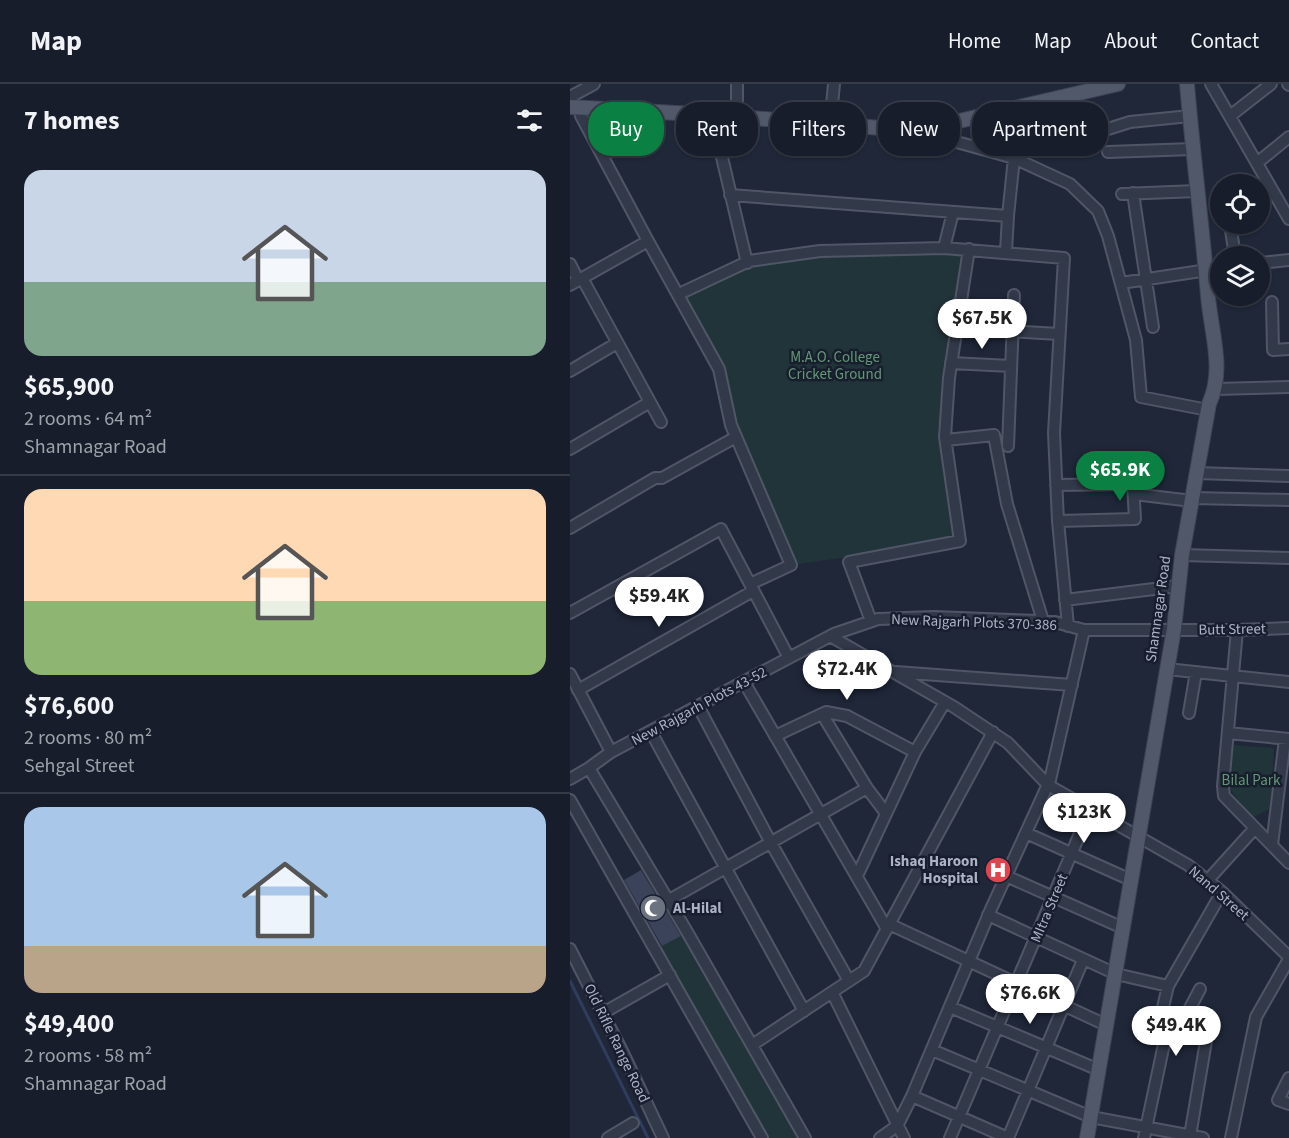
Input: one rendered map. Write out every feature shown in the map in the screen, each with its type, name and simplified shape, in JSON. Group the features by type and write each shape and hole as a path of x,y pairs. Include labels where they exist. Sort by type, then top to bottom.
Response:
{"main road":[{"path":"960,121 1118,84"},
{"name":"Shamnagar Road","path":"1087,1138 1174,629 1182,555 1208,410 1215,389 1216,347 1187,84"},
{"path":"575,107 676,113"}],"street":[{"path":"570,97 594,84"},
{"path":"737,84 737,102"},
{"path":"832,102 834,84"},
{"path":"1211,84 1288,216"},
{"path":"1230,116 1271,84"},
{"path":"575,107 720,369 730,425 792,565 578,690"},
{"path":"1108,129 1130,122 1190,116"},
{"path":"1257,163 1289,136"},
{"path":"960,143 1014,158 1070,184 1098,211 1108,236 1136,340 1141,397 1208,410"},
{"path":"1108,152 1193,149"},
{"path":"721,156 747,263"},
{"path":"1006,252 1014,158"},
{"path":"1153,327 1146,279 1127,194 1197,191"},
{"path":"729,195 1008,216"},
{"path":"944,248 953,212"},
{"path":"577,281 648,241"},
{"path":"679,294 747,263 820,251 944,248 1064,258 1054,433 1058,521 1068,626"},
{"path":"871,621 849,562 960,541 946,440 951,363 969,249"},
{"path":"1270,263 1289,260"},
{"path":"570,264 577,281 661,422"},
{"path":"1121,283 1210,269"},
{"path":"1008,446 1014,295"},
{"path":"1272,302 1273,350 1289,349"},
{"path":"957,328 1059,334"},
{"path":"570,371 616,343"},
{"path":"951,363 1011,366"},
{"path":"1215,389 1289,387"},
{"path":"570,449 650,402"},
{"path":"946,440 994,435 1007,504 1043,621"},
{"path":"570,528 655,478 662,478 736,437"},
{"path":"1197,473 1289,476"},
{"path":"1056,485 1133,484 1134,494 1135,519 1058,521"},
{"path":"1134,494 1192,500 1289,500"},
{"path":"570,613 721,529 789,658"},
{"path":"1182,555 1289,558"},
{"path":"1065,600 1178,586"},
{"name":"New Rajgarh Plots 370-386","path":"830,636 878,619 934,617 1043,621 1084,630 1174,629"},
{"name":"Butt Street","path":"1174,629 1289,628"},
{"path":"880,1138 897,1126 912,1096 988,915 1047,785 1084,630"},
{"path":"1237,630 1224,796 1289,863"},
{"name":"New Rajgarh Plots 43-52","path":"570,779 590,768 611,752 830,636"},
{"name":"Nand Street","path":"830,636 993,732 1008,743 1047,785 1139,837 1208,880 1289,958"},
{"path":"1167,669 1289,682"},
{"path":"893,672 1072,686"},
{"path":"1190,713 1196,672"},
{"path":"570,674 611,752"},
{"path":"744,682 820,815 888,926 1106,1025"},
{"path":"857,876 915,752 945,702"},
{"path":"698,706 771,843 849,981"},
{"path":"775,736 826,712 847,716 915,752"},
{"path":"822,714 867,788 885,812"},
{"path":"651,732 804,1011"},
{"path":"752,1045 864,971 993,732"},
{"path":"1228,733 1287,739 1272,845"},
{"path":"590,768 669,900 805,1138"},
{"path":"669,900 867,788"},
{"path":"570,800 762,1138"},
{"name":"MItra Street","path":"950,1138 1090,810"},
{"path":"1208,880 1255,828"},
{"path":"1026,833 1131,880"},
{"path":"1006,876 1123,927"},
{"path":"1200,989 1180,1027 1168,1025 1160,1020 1168,987 1222,892"},
{"path":"988,915 1116,974 1168,987"},
{"name":"Old Rifle Range Road","path":"570,949 663,1138"},
{"path":"1231,1138 1256,1017 1289,958"},
{"path":"912,1096 1008,1138 1083,960"},
{"path":"603,1013 670,975"},
{"path":"832,992 904,1138"},
{"path":"950,1007 1099,1070"},
{"path":"1145,1133 1168,1025"},
{"path":"1190,1136 1206,1041"},
{"path":"932,1050 1091,1117 1145,1133 1203,1138"},
{"path":"1289,1078 1278,1100 1289,1104"},
{"path":"608,1138 633,1123"}],"green space":[{"name":"M.A.O. College Cricket Ground","path":"969,249 946,440 960,541 791,565 731,425 719,369 679,294 747,263 820,251"},
{"name":"Bilal Park","path":"1232,745 1274,748 1271,808 1254,817 1237,798 1230,785"},
{"path":"688,932 806,1138 762,1138 658,948"}],"building":[{"name":"Al-Hilal","path":"641,870 681,936 662,946 624,880"}],"waterway":[{"path":"570,981 648,1138"}],"place":[{"name":"Ishaq Haroon Hospital","path":"998,870"},
{"name":"Al-Hilal","path":"653,908"}]}
